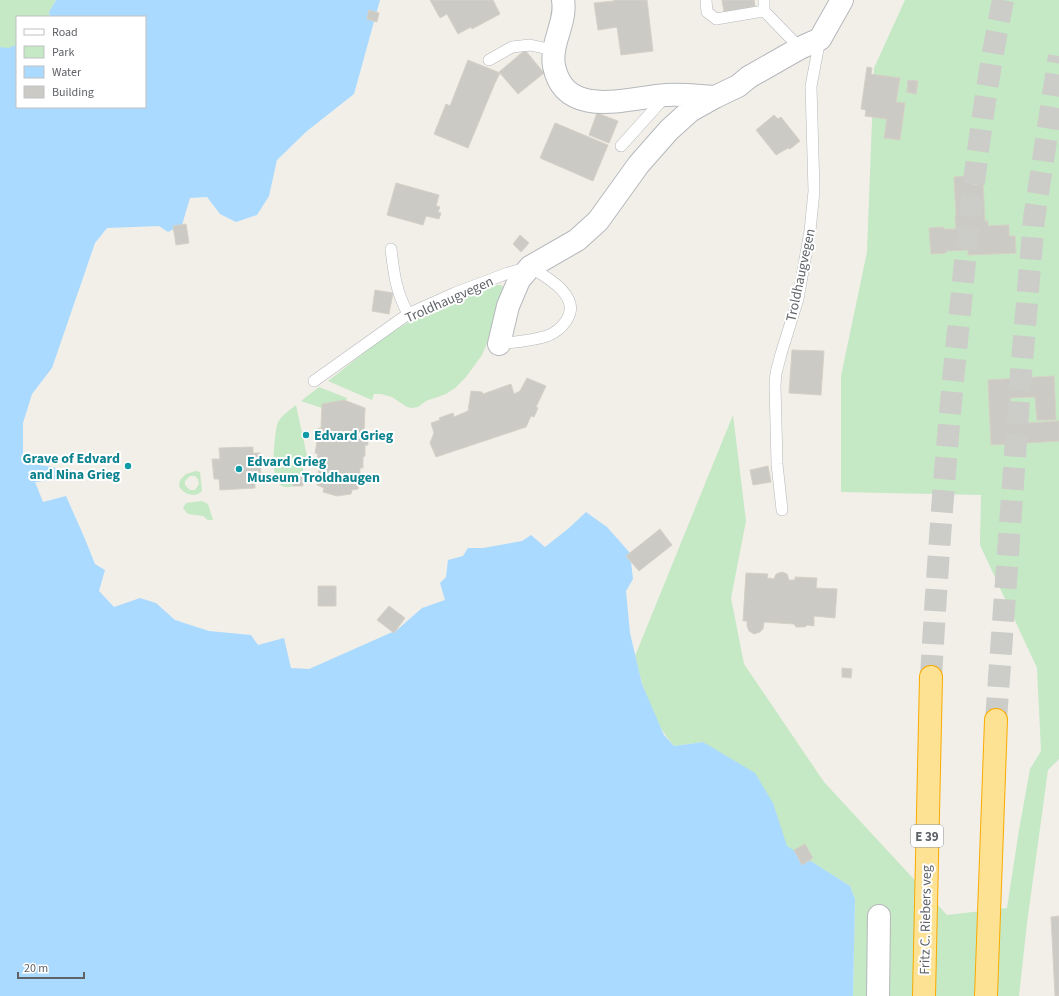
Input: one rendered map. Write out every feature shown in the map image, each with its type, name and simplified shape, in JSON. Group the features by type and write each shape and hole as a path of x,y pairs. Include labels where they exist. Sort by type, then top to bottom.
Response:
{"highway":[{"name":"Fritz C. Riebers veg","path":"924,996 931,677"},
{"path":"986,996 996,720"}],"street":[{"name":"Troldhaugvegen","path":"563,0 564,11 553,50 554,65 559,82 568,91 583,100 596,102 620,102 667,95 715,97"},
{"name":"Troldhaugvegen","path":"499,344 508,306 519,280 530,268 577,240 598,221 639,164 669,130 690,111 738,86 748,77 800,48 820,39 842,0"},
{"path":"878,996 879,916"}],"lane":[{"path":"706,0 707,12 716,19 764,6 800,48"},
{"name":"Troldhaugvegen","path":"782,510 777,464 776,372 798,299 810,231 814,191 810,86 820,39"},
{"path":"489,60 512,47 530,45 553,50"},
{"path":"621,146 667,95"},
{"path":"391,249 398,292 408,314"},
{"name":"Troldhaugvegen","path":"314,381 408,314 508,273 530,268 546,276 559,287 568,298 571,308 568,319 560,328 549,335 533,340 499,344"}],"green space":[{"path":"0,0 56,0 49,12 50,16 16,16 16,45 8,49 0,47"},
{"path":"905,0 1059,0 1059,759 1048,770 1027,923 1019,996 853,996 855,899 850,886 786,846 773,803 703,742 674,746 660,726 649,704 635,656 733,415 746,521 731,598 744,664 824,782 947,915 1007,908 1030,769 1041,751 1037,668 980,545 981,495 841,492 841,376 867,252 874,68"},
{"path":"501,285 504,288 502,308 482,355 466,377 455,388 446,394 426,401 418,407 412,408 407,407 392,397 381,394 374,394 372,400 328,381 375,344 416,318 469,294"},
{"path":"319,387 347,398 346,401 322,408 301,401"},
{"path":"296,405 307,456 301,461 303,476 290,476 293,486 285,487 280,484 276,478 274,470 276,431 280,419"},
{"path":"196,471 200,472 202,491 193,495 184,492 181,489 179,486 180,480 186,474","holes":["190,476 195,476 198,479 199,484 195,490 190,490 185,485 185,481"]},
{"path":"202,501 208,504 213,520 208,520 203,516 188,514 183,508 186,503"}],"water":[{"path":"56,0 380,0 354,94 307,131 277,160 269,196 257,215 236,222 220,214 207,197 190,198 182,225 168,232 159,226 107,228 95,243 52,368 32,394 23,423 23,455 32,464 53,467 63,471 60,479 35,482 43,502 66,496 95,564 105,570 99,591 114,607 140,598 156,603 175,620 209,631 251,635 258,645 284,638 291,668 309,669 397,630 422,608 445,600 440,583 446,577 448,560 463,556 468,548 483,548 522,541 531,535 545,547 586,512 607,527 630,553 633,579 626,591 630,633 642,684 664,735 674,746 703,742 755,773 773,803 787,846 850,886 855,899 853,996 0,996 0,47 8,48 16,45 16,108 146,108 146,16 50,16 49,12"}],"building":[{"path":"430,0 493,0 500,14 472,29 471,27 458,34 447,14 440,18"},
{"path":"614,0 647,0 653,51 621,55 617,27 598,30 594,3"},
{"path":"722,0 754,0 755,6 724,12"},
{"path":"369,10 379,13 377,22 367,19"},
{"path":"525,50 544,73 518,94 499,72"},
{"path":"468,60 500,73 468,148 434,134 446,104 450,106"},
{"path":"867,67 872,68 871,74 900,78 896,102 905,103 900,140 884,138 887,119 865,116 866,110 861,109"},
{"path":"908,80 918,81 916,94 907,92"},
{"path":"597,113 618,121 609,143 589,135"},
{"path":"774,115 778,119 781,117 800,141 790,149 788,148 776,155 756,130"},
{"path":"555,123 608,145 593,181 540,158"},
{"path":"973,176 973,185 983,184 985,221 988,221 988,226 1009,225 1009,236 1015,236 1016,253 968,255 968,250 946,251 946,253 931,254 929,228 944,227 944,229 956,229 954,177"},
{"path":"396,183 439,195 436,206 440,207 438,212 441,213 439,219 426,216 423,225 387,215"},
{"path":"186,224 189,243 176,245 173,226"},
{"path":"520,235 529,243 521,252 513,244"},
{"path":"375,290 393,293 389,314 372,311"},
{"path":"792,350 824,351 821,395 789,393"},
{"path":"1054,376 1056,420 1037,420 1035,397 1010,398 1011,424 1059,421 1059,441 991,445 988,380"},
{"path":"527,378 546,386 536,407 538,408 534,417 531,416 526,427 436,457 430,443 434,433 431,423 440,420 439,418 453,413 454,417 468,411 471,391 482,392 483,394 511,384 514,394 520,391"},
{"path":"344,400 365,408 364,431 367,432 368,445 365,445 365,456 363,457 363,468 360,468 358,489 352,490 351,494 337,496 323,492 324,488 317,485 319,465 316,465 318,454 315,453 317,442 314,441 317,429 321,428 322,404"},
{"path":"253,447 253,453 260,453 261,480 255,480 255,488 220,490 219,479 214,479 212,459 220,459 219,448"},
{"path":"768,466 771,482 753,485 750,470"},
{"path":"303,476 303,486 293,486 292,477"},
{"path":"660,529 672,545 639,571 626,556"},
{"path":"782,572 787,574 789,580 795,580 795,577 817,578 816,588 837,589 835,618 814,616 814,626 807,625 805,627 796,627 794,624 764,622 763,629 760,632 754,634 749,631 747,621 743,621 746,573 768,574 767,578 774,579 776,574"},
{"path":"318,586 336,586 336,606 318,606"},
{"path":"389,606 405,618 394,633 377,620"},
{"path":"842,668 852,669 851,678 842,677"},
{"path":"805,844 813,858 802,865 794,850"},
{"path":"1059,916 1059,996 1055,996 1051,917"}],"tunnel":[{"path":"931,677 947,448 968,233 977,155 1003,0"},
{"path":"996,720 1020,386 1034,219 1059,56"}],"place":[{"name":"Edvard Grieg","path":"306,435"},
{"name":"Grave of Edvard and Nina Grieg","path":"128,466"},
{"name":"Edvard Grieg Museum Troldhaugen","path":"239,469"}]}
